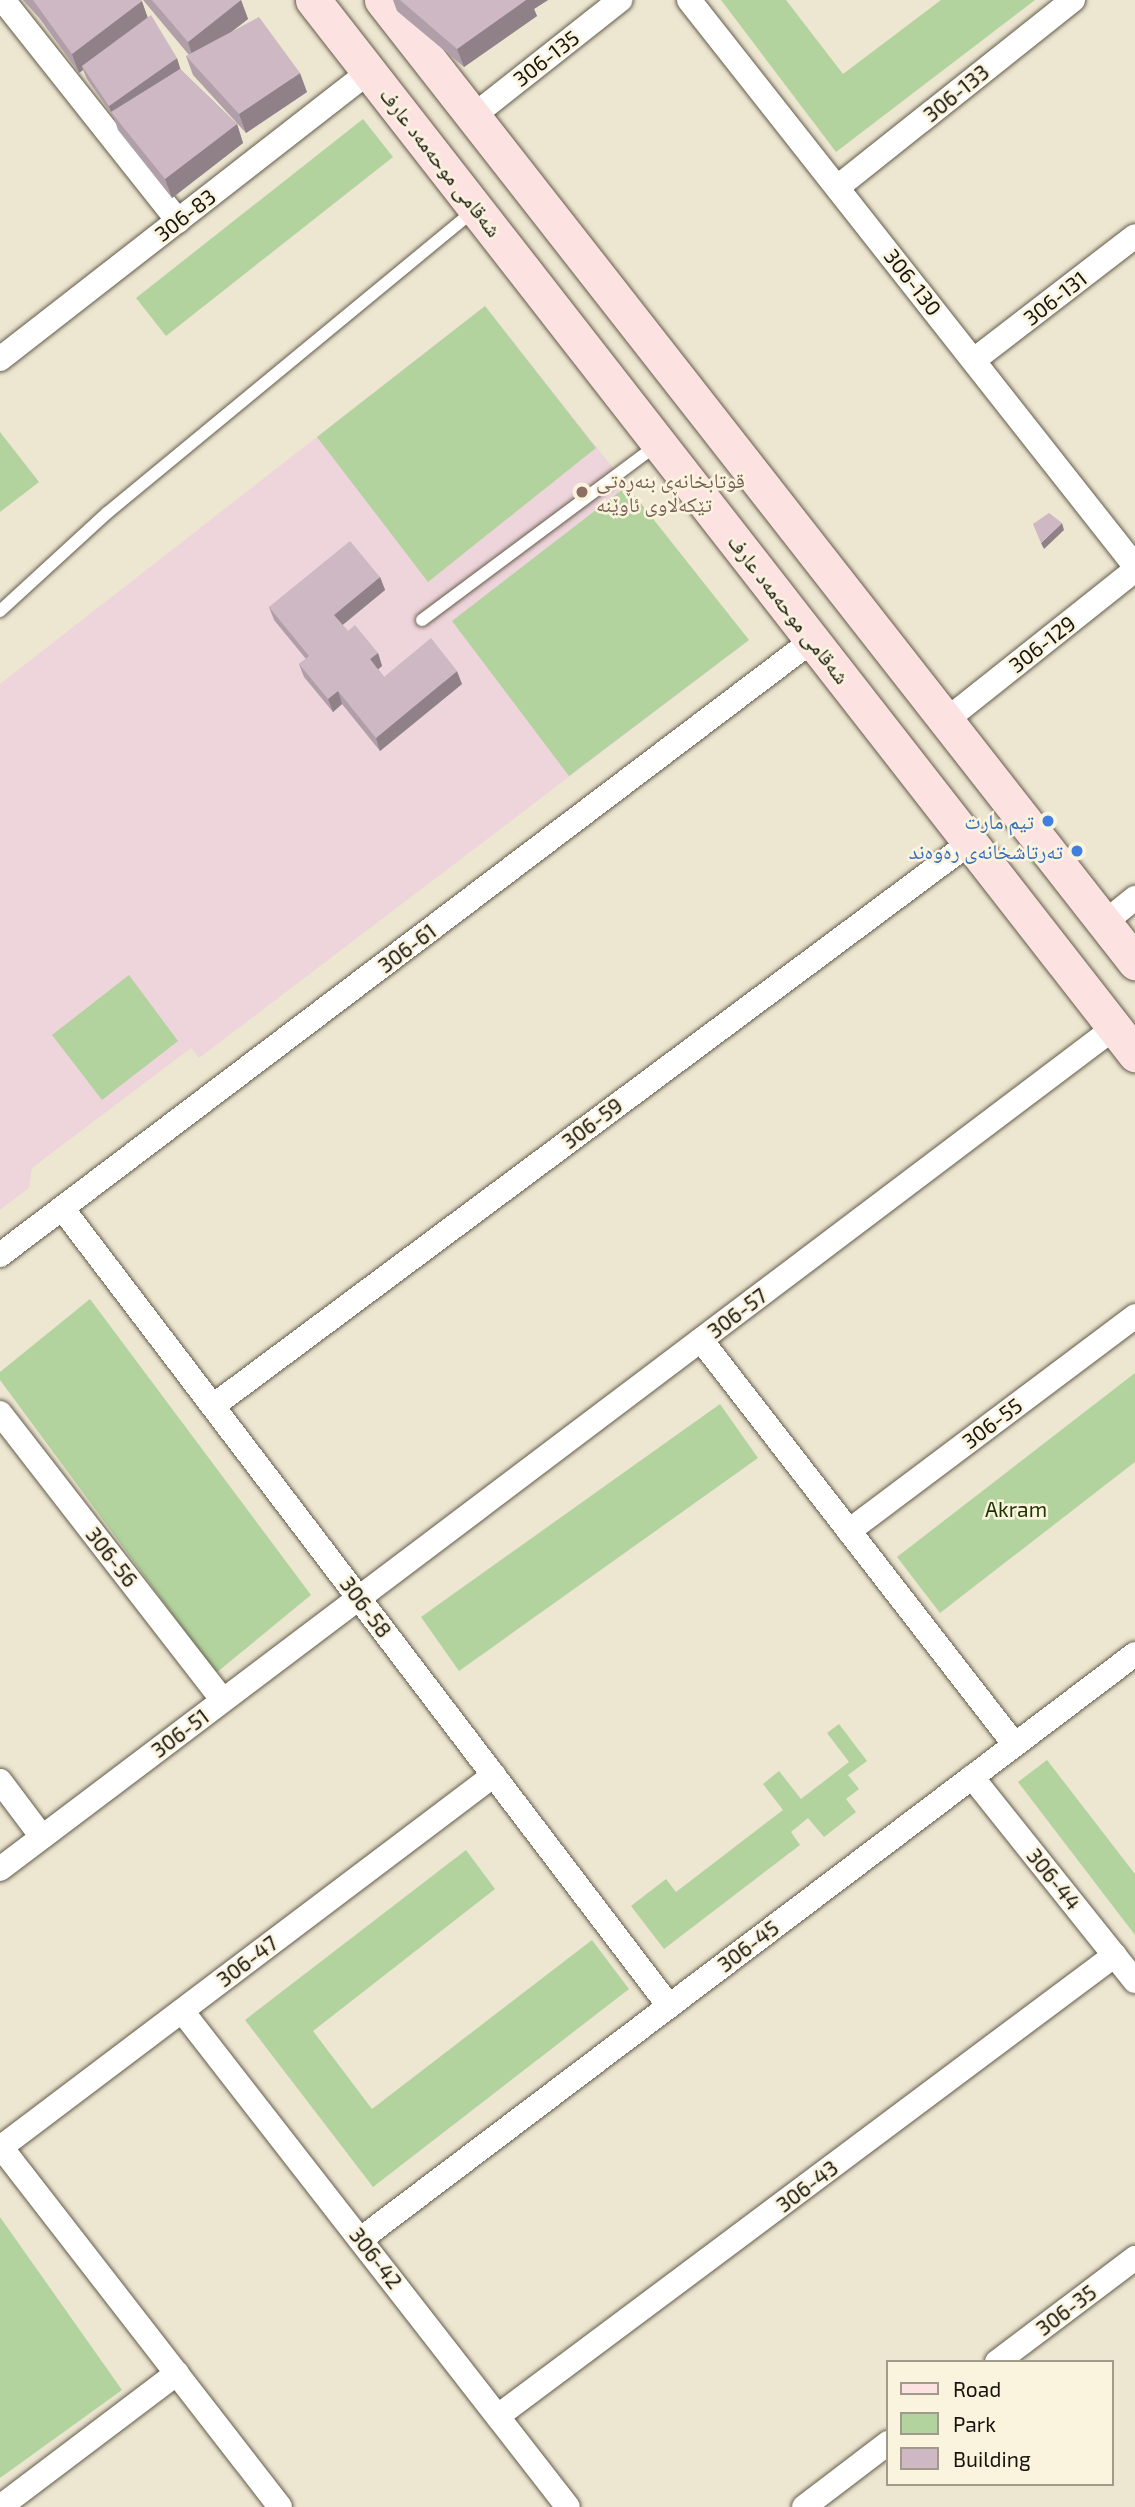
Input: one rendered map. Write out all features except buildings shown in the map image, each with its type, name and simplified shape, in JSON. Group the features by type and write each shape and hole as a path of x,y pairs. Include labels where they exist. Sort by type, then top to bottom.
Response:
{"street":[{"path":"3,0 178,221"},
{"name":"شەقامی موحەمەد عارف","path":"313,0 972,841 1124,1041"},
{"path":"382,0 628,315 949,718 1135,962"},
{"name":"306-135","path":"472,117 620,0"},
{"name":"306-130","path":"689,0 839,186 1135,568"},
{"name":"306-133","path":"839,186 1073,0"},
{"name":"306-83","path":"0,359 370,72"},
{"name":"306-131","path":"974,360 1135,236"},
{"path":"586,348 628,315"},
{"name":"306-129","path":"949,718 1135,568"},
{"name":"306-61","path":"0,1255 813,640"},
{"name":"306-59","path":"213,1406 972,841"},
{"path":"1104,923 1135,898"},
{"name":"306-57","path":"359,1598 701,1340 1124,1041"},
{"name":"306-58","path":"62,1208 669,2006"},
{"name":"306-55","path":"849,1531 1135,1316"},
{"path":"701,1340 1015,1745"},
{"name":"306-56","path":"0,1413 223,1700"},
{"name":"306-51","path":"0,1868 359,1598"},
{"name":"306-45","path":"362,2239 1135,1654"},
{"name":"306-47","path":"1,2147 494,1775"},
{"name":"306-44","path":"972,1777 1135,1981"},
{"path":"0,1781 42,1836"},
{"name":"306-43","path":"498,2416 1115,1955"},
{"name":"306-42","path":"181,2011 362,2239 568,2507"},
{"path":"1,2147 280,2507"},
{"name":"306-35","path":"1000,2360 1135,2258"},
{"path":"0,2507 177,2373"},
{"path":"804,2507 886,2445"}],"lane":[{"path":"0,611 107,513 477,208"},
{"path":"422,620 660,442"}],"shaded area":[{"path":"485,306 749,640 199,1058 191,1048 32,1168 29,1188 0,1210 0,684"}],"green space":[{"path":"721,0 786,0 843,74 941,0 1035,0 836,152"},
{"path":"363,119 393,157 166,336 136,298"},
{"path":"485,306 596,448 428,582 317,437"},
{"path":"0,432 39,482 0,512"},
{"path":"627,486 749,640 569,776 452,621"},
{"path":"129,975 178,1041 102,1100 52,1035"},
{"path":"90,1299 311,1595 216,1673 0,1380 0,1372"},
{"name":"Akram","path":"1135,1373 1135,1462 940,1613 897,1557"},
{"path":"720,1404 758,1458 459,1671 421,1617"},
{"path":"839,1724 867,1761 848,1775 859,1789 846,1799 856,1812 824,1837 808,1818 791,1832 800,1845 664,1949 631,1906 666,1879 676,1892 783,1810 763,1784 779,1771 801,1799 849,1762 827,1733"},
{"path":"1047,1760 1135,1874 1135,1935 1018,1782"},
{"path":"466,1850 495,1889 313,2031 372,2109 592,1940 629,1989 373,2187 245,2020"},
{"path":"0,2217 122,2390 0,2478"}],"place":[{"name":"قوتابخانەی بنەڕەتی تێکەڵاوی ئاوێنە","path":"582,492"},
{"name":"تيم مارت","path":"1048,821"},
{"name":"ته‌رتاشخانه‌ی ره‌وه‌ند","path":"1077,851"}]}
